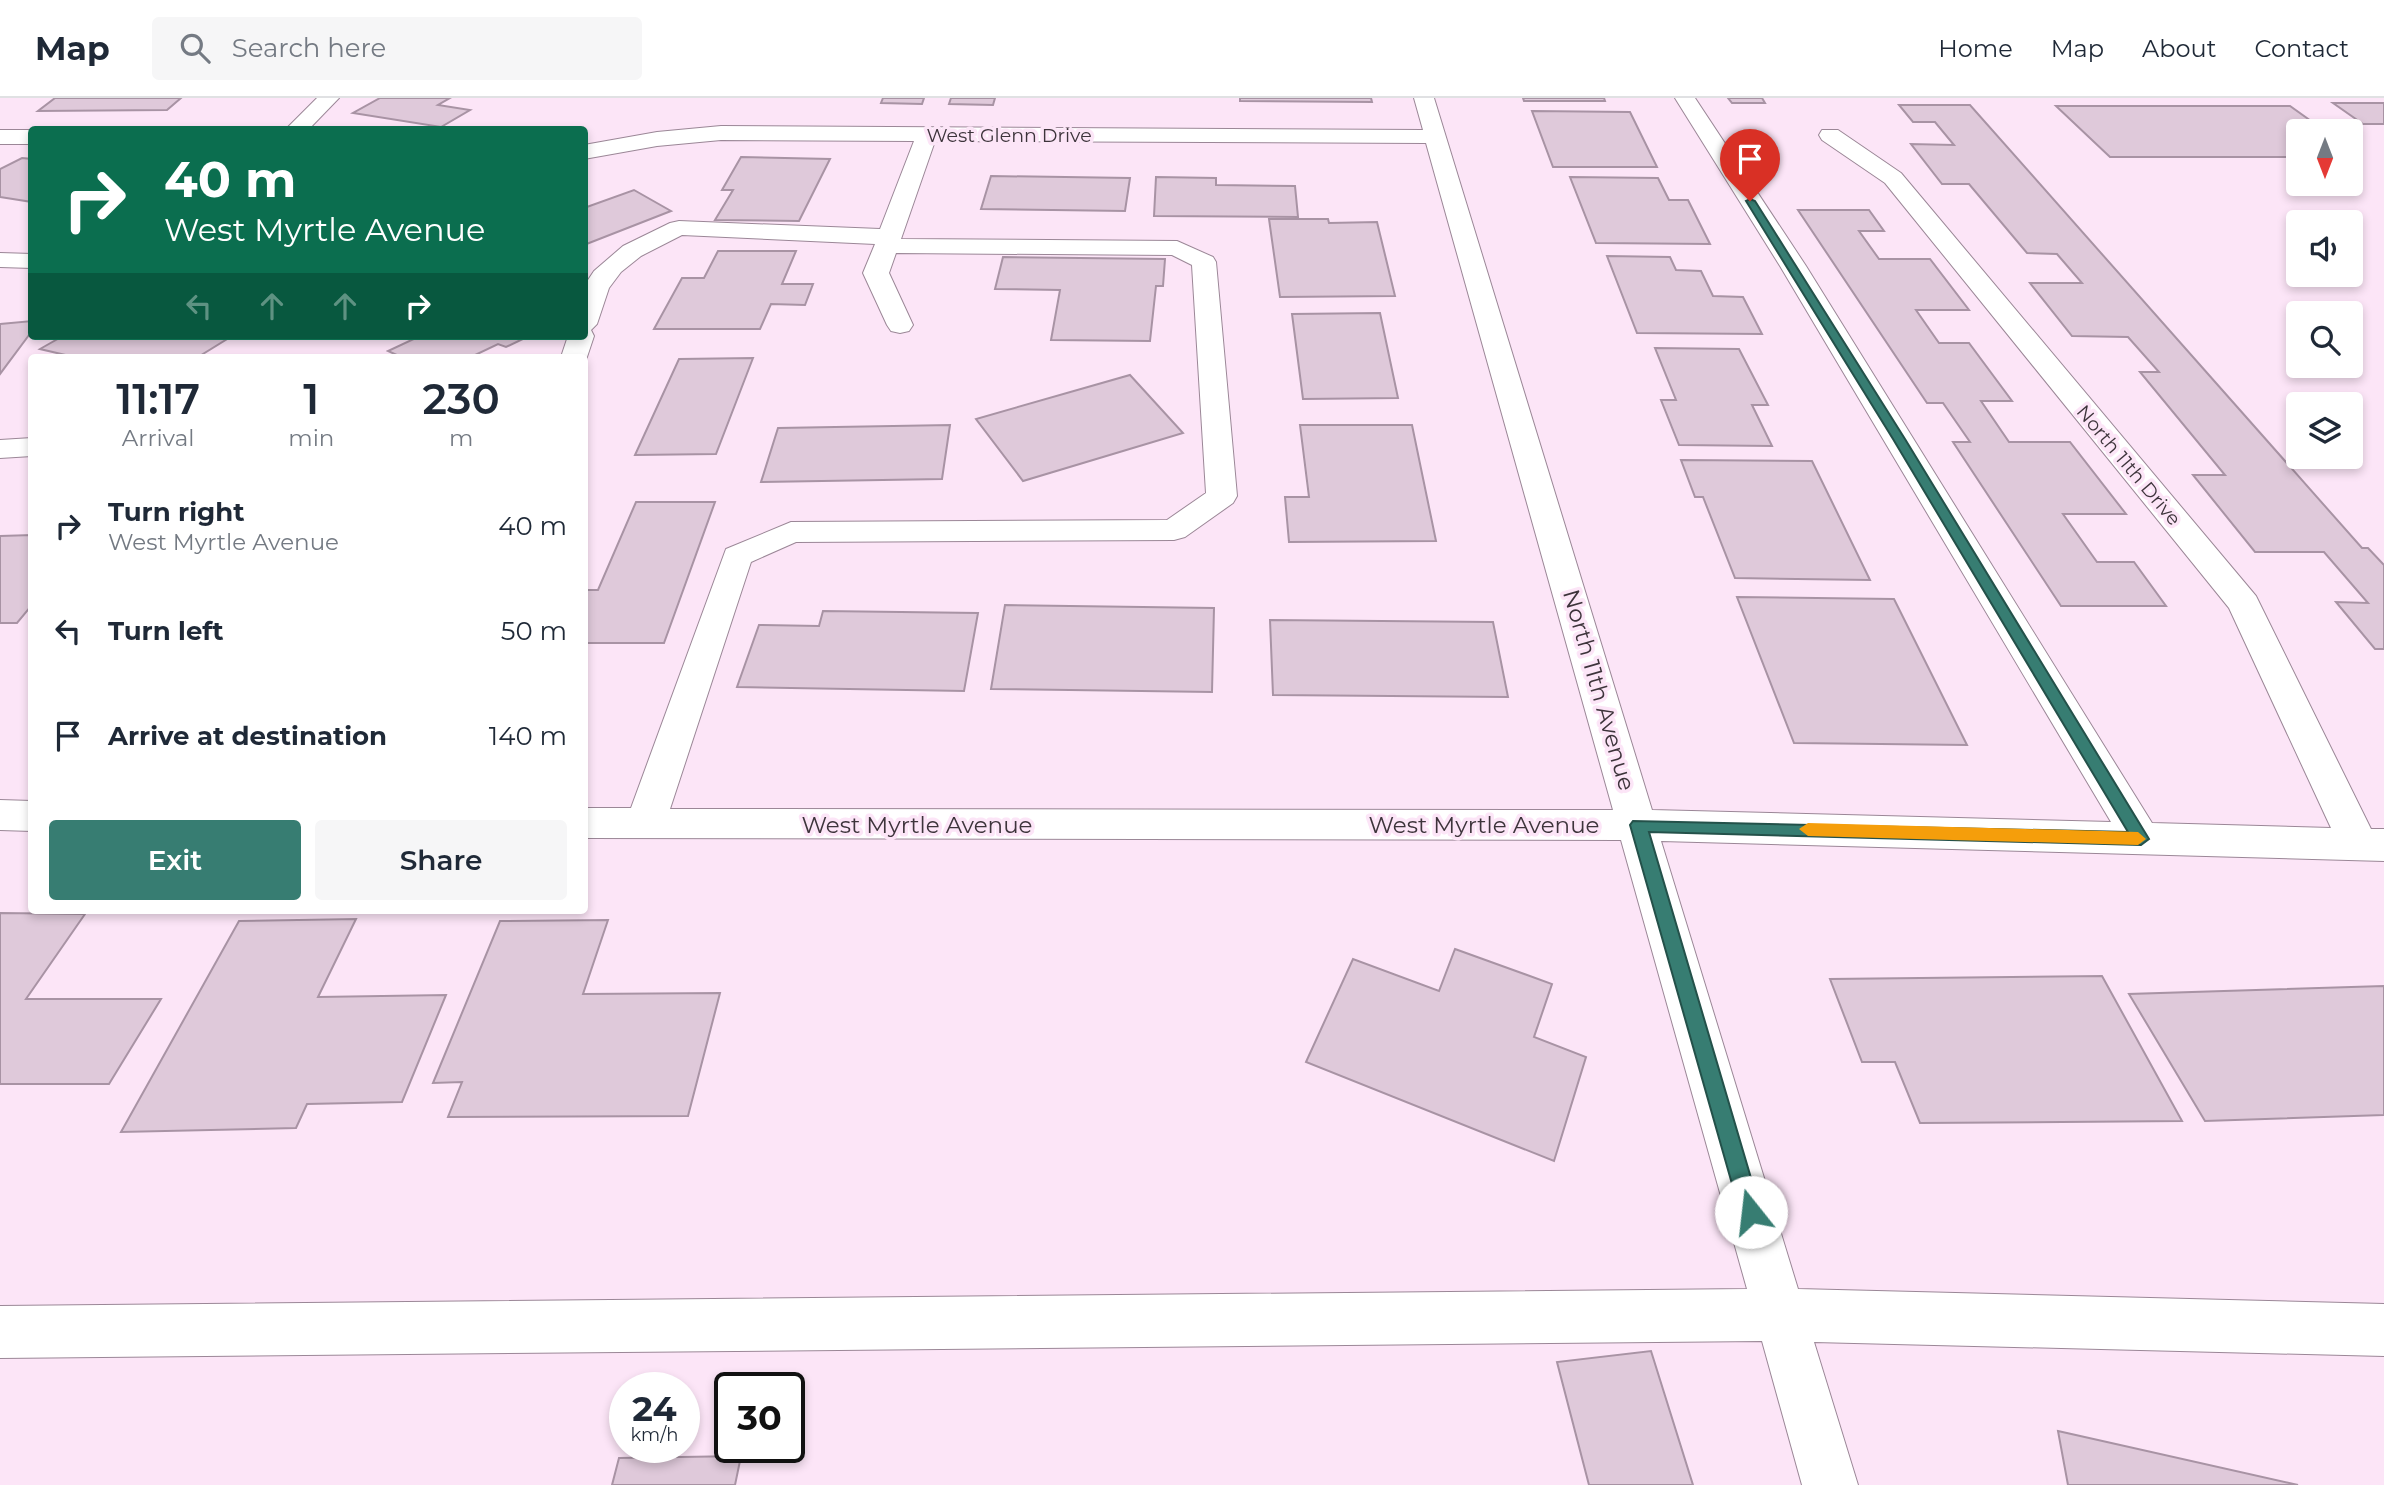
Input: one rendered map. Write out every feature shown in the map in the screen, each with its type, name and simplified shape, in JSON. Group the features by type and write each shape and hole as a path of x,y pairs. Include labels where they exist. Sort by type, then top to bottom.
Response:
{"street":[{"path":"299,126 329,98"},
{"name":"North 11th Avenue","path":"1424,98 1639,825 1830,1485"},
{"path":"1685,98 1800,277 2141,839"},
{"name":"West Glenn Drive","path":"588,151 657,139 721,133 1435,137"},
{"path":"900,325 876,273 927,134"},
{"name":"North 11th Drive","path":"1830,135 1893,178 2244,604 2372,845"},
{"path":"0,137 28,137"},
{"path":"588,310 594,289 611,265 649,241 679,228 887,241 1177,248 1204,262 1222,496 1174,530 791,532 737,556 645,824"},
{"path":"0,260 28,261"},
{"path":"0,449 28,447"},
{"path":"0,815 28,816"},
{"name":"West Myrtle Avenue","path":"588,823 1639,825 2372,845"},
{"path":"0,1332 1780,1315 2384,1330"}],"building":[{"path":"55,98 181,98 167,110 38,111"},
{"path":"380,98 450,98 438,105 470,110 443,126 353,113"},
{"path":"883,98 924,98 922,104 881,103"},
{"path":"951,98 995,98 993,105 949,104"},
{"path":"1240,98 1371,98 1372,102 1240,101"},
{"path":"1523,98 1604,98 1605,101 1524,101"},
{"path":"1728,98 1762,98 1765,103 1732,103"},
{"path":"2333,103 2384,103 2384,124 2363,124 2363,119 2356,119"},
{"path":"1899,105 1970,105 2286,462 2286,469 2292,469 2362,548 2368,548 2384,565 2384,649 2375,649 2336,602 2368,603 2324,552 2255,552 2193,475 2225,475 2140,372 2159,372 2128,337 2072,336 2030,283 2082,283 2057,254 2027,253 1969,184 1942,184 1911,144 1954,145 1935,122 1913,122"},
{"path":"2056,106 2290,106 2308,119 2286,119 2286,157 2110,157"},
{"path":"1532,111 1630,112 1657,167 1553,167"},
{"path":"741,157 830,159 799,221 715,220 733,190 722,190"},
{"path":"22,158 28,159 28,201 0,197 0,169"},
{"path":"991,176 1130,178 1125,211 981,209"},
{"path":"1156,177 1216,178 1216,185 1295,186 1298,217 1154,216"},
{"path":"1570,177 1658,178 1669,200 1688,200 1710,244 1596,243"},
{"path":"634,190 671,211 588,243 588,207"},
{"path":"1798,210 1869,210 1884,231 1859,231 1879,259 1930,259 1969,310 1916,310 1939,343 1969,343 2012,401 1981,401 2009,442 2070,442 2126,514 2063,514 2097,562 2134,562 2166,606 2061,606 1953,442 1970,442 1943,403 1927,403"},
{"path":"1269,219 1328,219 1329,223 1377,222 1395,296 1280,297"},
{"path":"718,251 796,251 782,284 813,284 805,305 771,304 760,329 654,329 682,278 704,278"},
{"path":"1607,256 1670,257 1676,270 1701,271 1713,296 1743,297 1762,334 1637,333"},
{"path":"1003,257 1165,259 1163,286 1156,286 1150,341 1051,340 1060,290 995,289"},
{"path":"1380,313 1398,398 1303,399 1292,314"},
{"path":"28,321 28,336 0,374 0,324"},
{"path":"56,340 226,340 203,354 61,354 40,349"},
{"path":"411,340 521,340 506,347 498,344 477,354 394,354 388,351"},
{"path":"1655,348 1739,349 1768,405 1752,405 1772,446 1679,445 1661,400 1676,400"},
{"path":"753,358 716,454 635,455 679,359"},
{"path":"1130,375 1183,433 1023,481 976,419"},
{"path":"950,425 942,479 761,482 778,428"},
{"path":"1300,425 1412,425 1436,541 1289,542 1285,497 1309,497"},
{"path":"1681,460 1812,461 1870,580 1735,578 1703,497 1695,497"},
{"path":"636,502 715,502 664,643 588,643 588,590 598,590"},
{"path":"28,535 28,610 17,623 0,623 0,536"},
{"path":"1737,597 1894,599 1967,745 1794,743"},
{"path":"1005,605 1214,608 1212,692 991,689"},
{"path":"823,611 978,613 964,691 737,687 759,625 819,626"},
{"path":"1270,620 1493,622 1508,697 1273,695"},
{"path":"0,913 85,914 26,999 161,999 109,1084 0,1084"},
{"path":"356,919 318,997 446,995 402,1102 307,1104 296,1128 121,1132 239,921"},
{"path":"608,920 583,994 720,993 688,1116 448,1117 462,1082 433,1083 500,921"},
{"path":"1455,949 1552,984 1534,1037 1586,1057 1554,1161 1306,1062 1353,959 1439,991"},
{"path":"2102,976 2182,1121 1920,1123 1895,1062 1862,1062 1830,979"},
{"path":"2384,986 2384,1115 2205,1121 2129,994"},
{"path":"1651,1351 1693,1485 1589,1485 1557,1362"},
{"path":"2058,1431 2298,1485 2068,1485"},
{"path":"714,1456 714,1463 740,1463 735,1485 612,1485 618,1463 700,1463 700,1457"}],"slow traffic":[{"path":"1808,829 2138,839"}],"route":[{"path":"1750,201 1793,266 2141,839 1639,825 1751,1212"}]}
